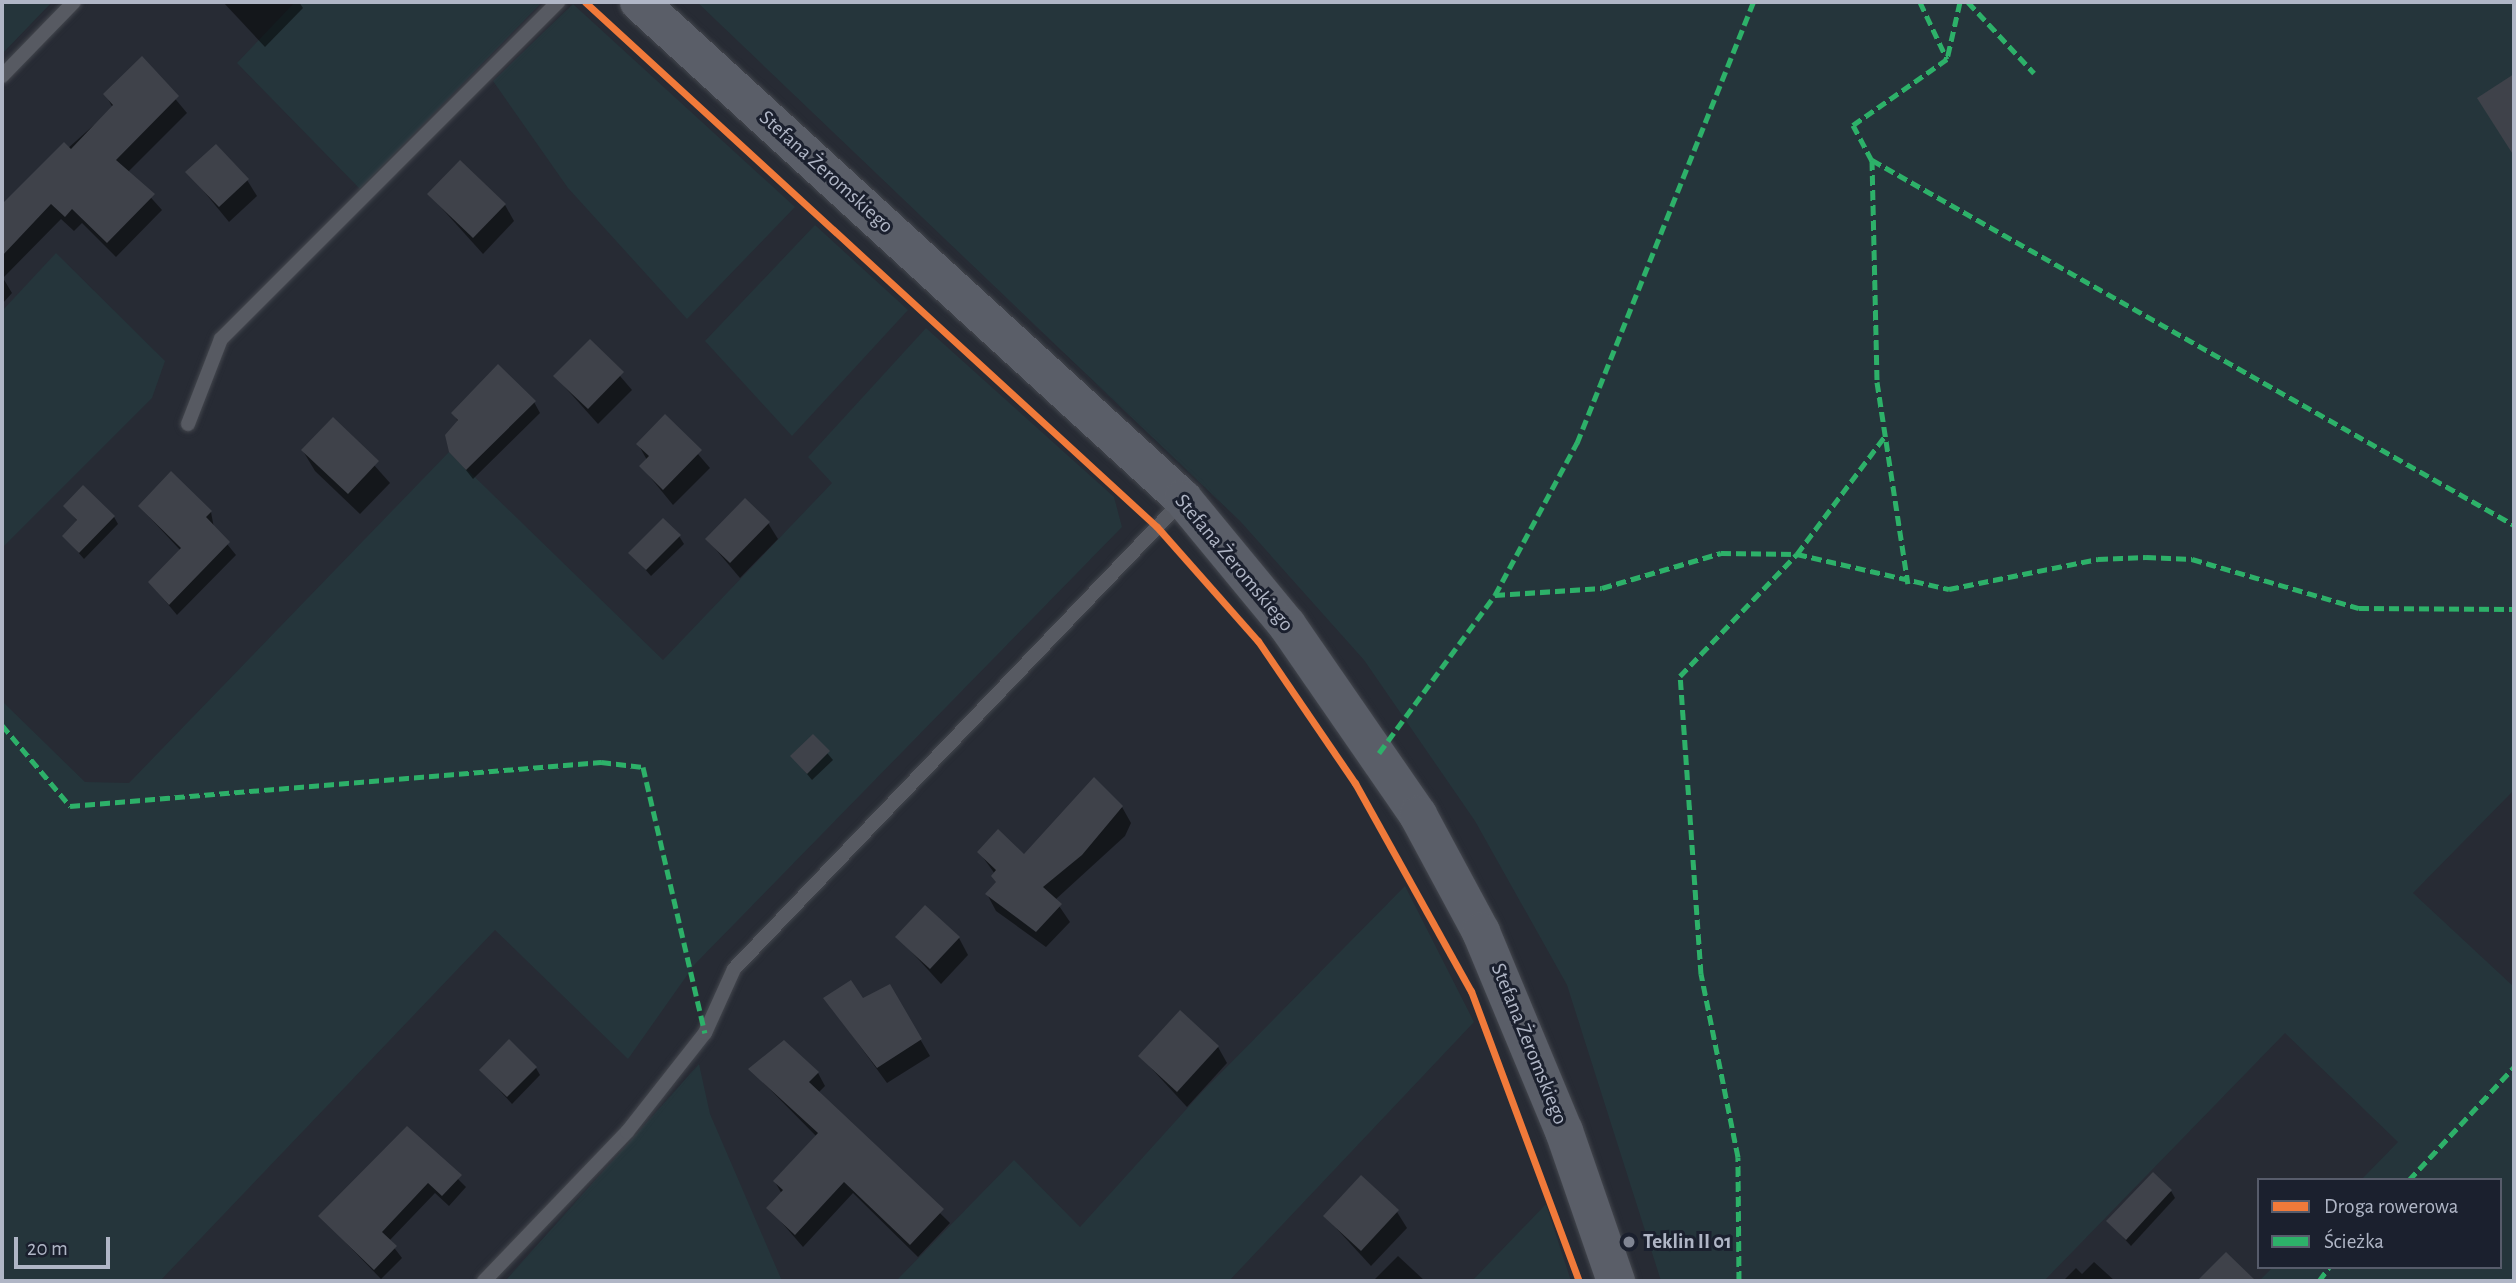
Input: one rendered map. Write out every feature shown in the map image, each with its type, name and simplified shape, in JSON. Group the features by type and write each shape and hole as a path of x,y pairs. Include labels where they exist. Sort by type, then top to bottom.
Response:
{"main road":[{"name":"Stefana Żeromskiego","path":"627,16 1183,499 1332,685 1450,870 1508,987 1616,1281"}],"lane":[{"path":"2,76 74,2"},
{"path":"188,424 221,339 558,2"},
{"path":"484,1281 627,1132 710,1027 734,969 1183,499"}],"path":[{"path":"585,2 627,16"}],"shaded area":[{"path":"2,2 52,2 2,54"},
{"path":"295,2 542,2 360,189 237,63"},
{"path":"697,2 2514,2 2514,790 2413,893 2514,987 2514,1281 2259,1281 2271,1269 2502,1269 2502,1178 2363,1178 2398,1142 2285,1033 2044,1281 1661,1281 1567,985 1475,821 1364,660 1240,521"},
{"path":"573,4 795,207 687,319 568,188 493,81"},
{"path":"815,225 908,310 792,436 705,341"},
{"path":"56,253 165,361 152,398 2,548 2,311"},
{"path":"926,328 1114,497 1122,527 695,964 628,1059 495,930 160,1281 2,1281 2,701 85,782 129,783 449,452 663,660 832,483 808,457"},
{"path":"1405,886 1474,1022 1229,1281 896,1281 1014,1160 1080,1227 1201,1093"},
{"path":"699,1064 710,1114 782,1281 505,1281"},
{"path":"1546,1204 1571,1281 1472,1281"}],"building":[{"path":"142,56 179,96 116,160 155,194 107,243 72,209 65,217 51,204 2,256 2,204 64,142 71,149 113,105 103,94"},
{"path":"2514,74 2514,156 2477,98"},
{"path":"216,144 249,179 219,207 185,172"},
{"path":"460,160 506,204 473,238 427,194"},
{"path":"590,339 624,372 588,409 553,376"},
{"path":"498,364 536,401 466,470 449,452 445,435 458,420 451,413"},
{"path":"665,414 702,450 663,490 639,466 649,456 636,444"},
{"path":"333,417 379,461 348,494 301,450"},
{"path":"171,471 212,511 206,517 230,542 169,605 148,582 181,548 138,506"},
{"path":"83,485 115,516 79,553 62,536 77,520 63,506"},
{"path":"745,498 770,522 730,563 705,539"},
{"path":"663,518 681,535 646,570 628,553"},
{"path":"813,734 830,751 807,774 790,756"},
{"path":"1094,777 1123,806 1082,855 1043,887 1062,904 1036,932 985,894 996,882 991,876 996,870 977,852 998,829 1024,854"},
{"path":"925,905 960,937 930,969 895,937"},
{"path":"851,980 863,998 890,984 922,1039 877,1068 823,998"},
{"path":"1180,1010 1219,1046 1177,1092 1138,1056"},
{"path":"509,1039 537,1067 507,1097 479,1070"},
{"path":"784,1040 819,1072 809,1082 944,1209 910,1245 844,1182 795,1235 766,1208 783,1190 773,1181 818,1133 748,1069"},
{"path":"407,1126 462,1175 442,1196 428,1183 382,1232 397,1246 374,1270 318,1216"},
{"path":"2153,1172 2172,1190 2126,1240 2106,1221"},
{"path":"1361,1175 1399,1210 1361,1251 1323,1216"},
{"path":"2226,1252 2256,1281 2197,1281"}],"marked path":[{"path":"1379,753 1495,595 1577,443 1753,2"},
{"path":"1920,2 1947,59"},
{"path":"1960,2 1947,59 1853,125 1872,160 2514,525"},
{"path":"1968,2 2034,73"},
{"path":"1872,160 1877,382 1908,584"},
{"path":"1739,1281 1738,1157 1701,974 1680,676 1797,554 1885,436"},
{"path":"1495,595 1602,588 1721,553 1797,554 1949,589 2098,559 2146,557 2192,559 2359,608 2514,609"},
{"path":"2,725 70,806 601,762 643,767 705,1033"},
{"path":"2411,1178 2514,1067"},
{"path":"2319,1281 2328,1269"}],"cycle path":[{"path":"585,2 1157,527 1258,641 1355,783 1471,991 1579,1281"}],"place":[{"name":"Teklin II 01","path":"1629,1242"}]}
